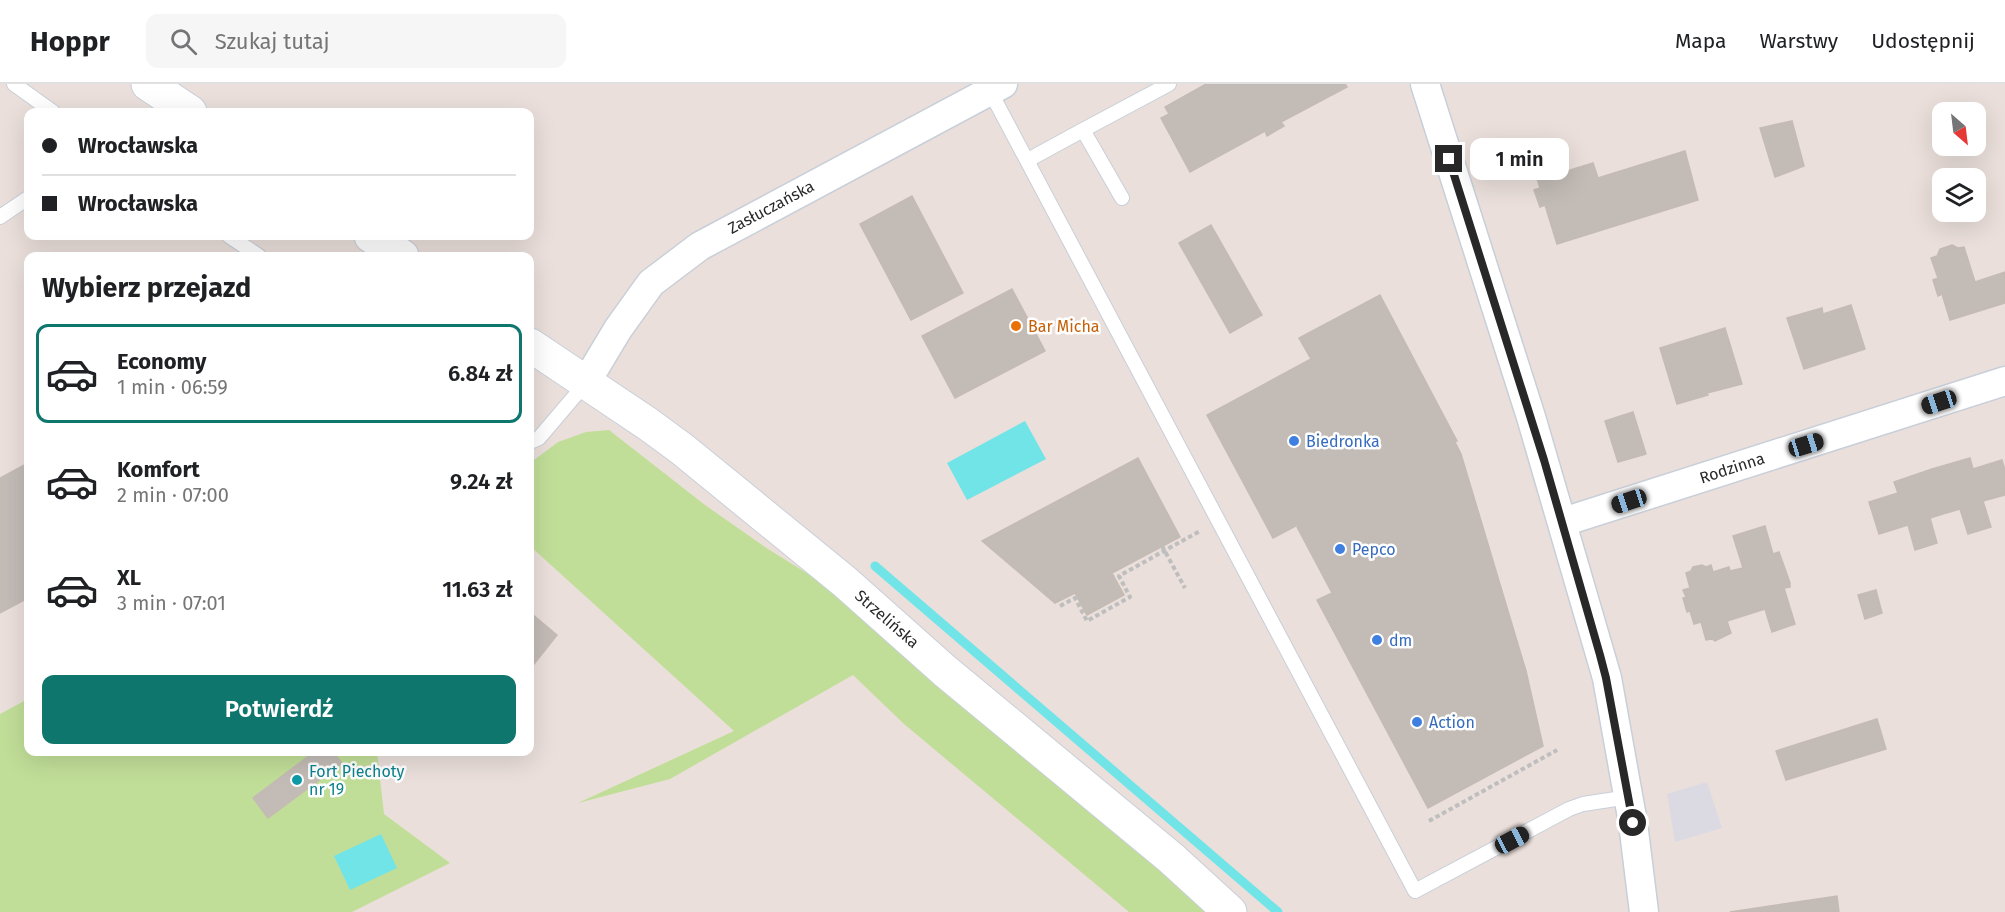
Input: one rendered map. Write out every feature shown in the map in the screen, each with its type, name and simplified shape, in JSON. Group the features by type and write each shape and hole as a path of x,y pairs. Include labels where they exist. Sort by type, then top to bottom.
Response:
{"main road":[{"path":"148,84 184,108"},
{"path":"377,240 396,252"},
{"name":"Strzelińska","path":"534,348 682,449 826,567 945,671 1171,858 1230,912"}],"street":[{"path":"1425,84 1563,522 1606,678 1629,797 1644,912"},
{"name":"Zasłuczańska","path":"585,384 618,329 651,283 700,246 997,87"},
{"name":"Rodzinna","path":"1563,522 2005,381"}],"lane":[{"path":"14,84 47,108"},
{"path":"1028,160 1169,84"},
{"path":"997,87 1028,160 1415,891 1569,809 1583,804 1629,797"},
{"path":"1083,130 1122,198"},
{"path":"0,217 24,201"},
{"path":"235,240 253,252"},
{"path":"534,440 585,384"}],"path":[{"path":"1060,606 1075,598 1087,621 1130,597 1119,576 1163,548 1219,520"},
{"path":"1163,548 1185,588"},
{"path":"1429,821 1557,750"}],"shaded area":[{"path":"1707,782 1722,828 1675,842 1667,794"}],"green space":[{"path":"609,430 705,505 768,549 837,592 1211,912 1129,912 904,724 853,675 670,779 578,803 734,731 534,550 534,460 558,442 586,432"},
{"path":"24,701 24,756 377,756 384,814 450,863 352,912 0,912 0,714"}],"water":[{"path":"1025,421 1046,459 967,500 947,463"},
{"path":"381,834 397,868 350,890 334,856"}],"building":[{"path":"1206,84 1345,84 1347,87 1281,122 1284,126 1267,136 1265,131 1190,172 1161,118 1169,114 1165,107"},
{"path":"1792,121 1804,166 1775,177 1760,128"},
{"path":"1559,144 1567,171 1593,163 1598,178 1685,151 1698,200 1557,244 1545,205 1540,207 1534,190 1540,188 1529,153"},
{"path":"912,196 963,293 911,320 860,224"},
{"path":"1211,225 1262,315 1230,333 1179,243"},
{"path":"1952,245 1958,248 1964,247 1975,282 2005,272 2005,303 1950,320 1942,294 1938,296 1933,280 1938,278 1931,258 1937,256 1940,249"},
{"path":"1012,289 1045,351 955,398 922,336"},
{"path":"1380,295 1457,441 1273,538 1207,415 1311,359 1299,338"},
{"path":"1851,305 1865,349 1804,369 1787,318 1822,308 1823,314"},
{"path":"1725,328 1742,384 1677,404 1660,348"},
{"path":"1633,412 1646,454 1618,462 1605,421"},
{"path":"1455,442 1461,454 1526,671 1543,746 1428,808 1317,600 1332,593 1296,525"},
{"path":"1138,458 1180,537 1112,573 1124,595 1087,615 1075,593 1055,603 982,541"},
{"path":"1970,458 1973,469 2002,460 2005,470 2005,495 1983,501 1991,527 1968,534 1960,509 1946,513 1932,469"},
{"path":"24,465 24,600 0,613 0,478"},
{"path":"1932,469 1946,513 1930,518 1937,543 1915,550 1908,525 1879,534 1869,502 1898,493 1894,482"},
{"path":"1765,526 1773,554 1779,552 1790,583 1790,587 1784,588 1795,624 1772,632 1765,609 1727,621 1731,633 1715,641 1706,640 1701,622 1694,624 1690,611 1687,612 1683,598 1686,597 1683,590 1690,588 1686,573 1693,567 1702,565 1706,567 1711,565 1713,572 1729,567 1730,571 1743,568 1733,536"},
{"path":"1876,590 1882,613 1865,619 1858,595"},
{"path":"534,616 557,635 534,664"},
{"path":"1877,719 1886,749 1786,780 1776,751"},
{"name":"Fort Piechoty nr 19","path":"309,756 336,756 342,763 268,818 253,798"},
{"path":"1837,896 1839,912 1730,912"}],"waterway":[{"path":"875,566 1278,912"}],"place":[{"name":"Bar Micha","path":"1016,326"},
{"name":"Biedronka","path":"1294,441"},
{"name":"Pepco","path":"1340,549"},
{"name":"dm","path":"1377,640"},
{"name":"Action","path":"1417,722"},
{"name":"Fort Piechoty nr 19","path":"297,780"}],"route":[{"path":"1449,159 1563,522 1600,655 1633,823"}]}
